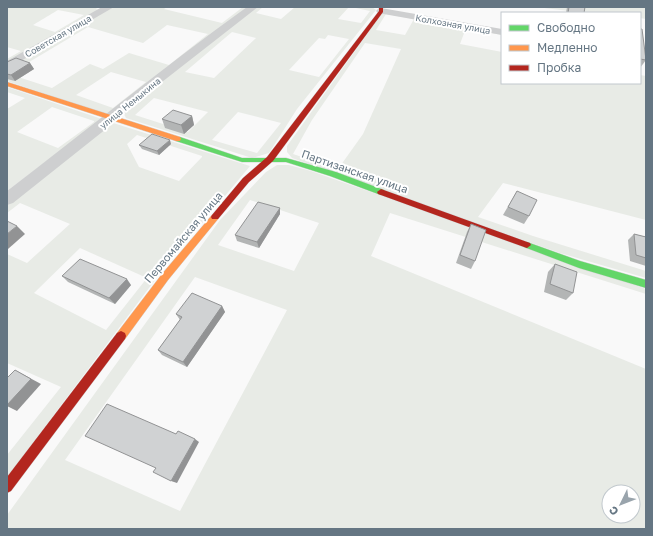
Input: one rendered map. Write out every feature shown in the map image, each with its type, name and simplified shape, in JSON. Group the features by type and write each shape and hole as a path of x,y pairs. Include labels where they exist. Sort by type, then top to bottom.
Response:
{"street":[{"name":"Советская улица","path":"7,66 109,7"},
{"name":"улица Немыкина","path":"7,199 111,118 149,86 253,7"},
{"name":"Колхозная улица","path":"381,9 501,32"},
{"name":"Первомайская улица","path":"7,487 165,277 246,180 270,159 381,9"},
{"name":"Партизанская улица","path":"7,84 242,160 286,160 333,174 579,264 646,284"}],"shaded area":[{"path":"7,7 98,7 96,9 100,10 7,63 7,59 21,51 7,47","holes":["58,10 84,15 55,32 33,25"]},
{"path":"112,7 167,7 164,9 222,23 243,7 251,7 108,115 7,81 7,68","holes":["167,25 208,34 169,65 129,53 103,69 90,64 52,88 9,74 88,27 143,43","111,72 146,82 113,108 76,95"]},
{"path":"256,7 263,7 256,13 281,19 295,7 349,7 338,19 361,23 370,11 351,7 372,7 376,10 297,109 269,153 252,158 126,118 124,114 149,91","holes":["232,32 256,38 214,78 185,72","328,35 349,39 319,77 289,70 319,38 325,39","154,98 208,112 188,132 135,115","238,112 281,123 257,153 212,140"]},
{"path":"536,7 646,7 646,19 641,18 641,12 578,12"},
{"path":"383,12 501,33 501,35 466,28 460,44 501,52 501,84 641,84 641,75 646,76 646,220 503,183 478,217 533,236 646,271 646,278 560,253 292,158 287,152 287,146","holes":["386,14 414,19 405,35 376,30","365,43 401,49 363,134 338,169 293,154 312,120"]},
{"path":"7,87 102,119 7,191 7,109 25,98 7,92","holes":["52,107 94,121 58,148 17,132"]},
{"path":"110,122 250,166 158,276 7,477 7,455 61,387 7,363 7,254 27,263 70,224 20,203 7,213 7,205","holes":["137,135 202,156 202,157 179,181 139,167 127,144","80,248 147,278 106,330 34,293"]},
{"path":"277,165 289,165 311,171 646,289 646,294 390,213 371,256 646,369 646,529 7,529 7,515 220,220 266,172","holes":["250,200 319,223 294,271 218,245","195,277 287,310 180,511 65,460"]}],"building":[{"path":"569,7 585,7 584,12 568,12"},
{"path":"641,29 642,29 646,60 641,59"},
{"path":"16,58 30,63 11,75 7,74 7,62"},
{"path":"173,110 192,116 181,125 162,119"},
{"path":"152,134 170,140 157,151 139,145"},
{"path":"517,191 537,200 529,216 508,207"},
{"path":"258,202 280,208 257,242 235,235"},
{"path":"7,221 17,226 7,234"},
{"path":"471,224 486,230 475,261 460,255"},
{"path":"634,234 646,237 646,258 636,255"},
{"path":"80,259 127,279 109,298 62,276"},
{"path":"555,264 577,272 573,293 550,284"},
{"path":"192,293 222,306 183,362 158,350 182,317 176,314"},
{"path":"15,370 31,379 7,405 7,378"},
{"path":"107,404 176,434 178,431 195,439 171,481 153,472 156,468 85,436"}],"traffic: fast":[{"path":"178,139 242,160 286,160 333,174 381,192"},
{"path":"527,245 579,264 646,284"}],"traffic: slow":[{"path":"7,84 178,139"},
{"path":"121,336 165,277 215,217"}],"traffic: jam":[{"path":"215,217 246,180 270,159 381,11 381,7"},
{"path":"381,192 527,245"},
{"path":"7,487 121,336"}]}
